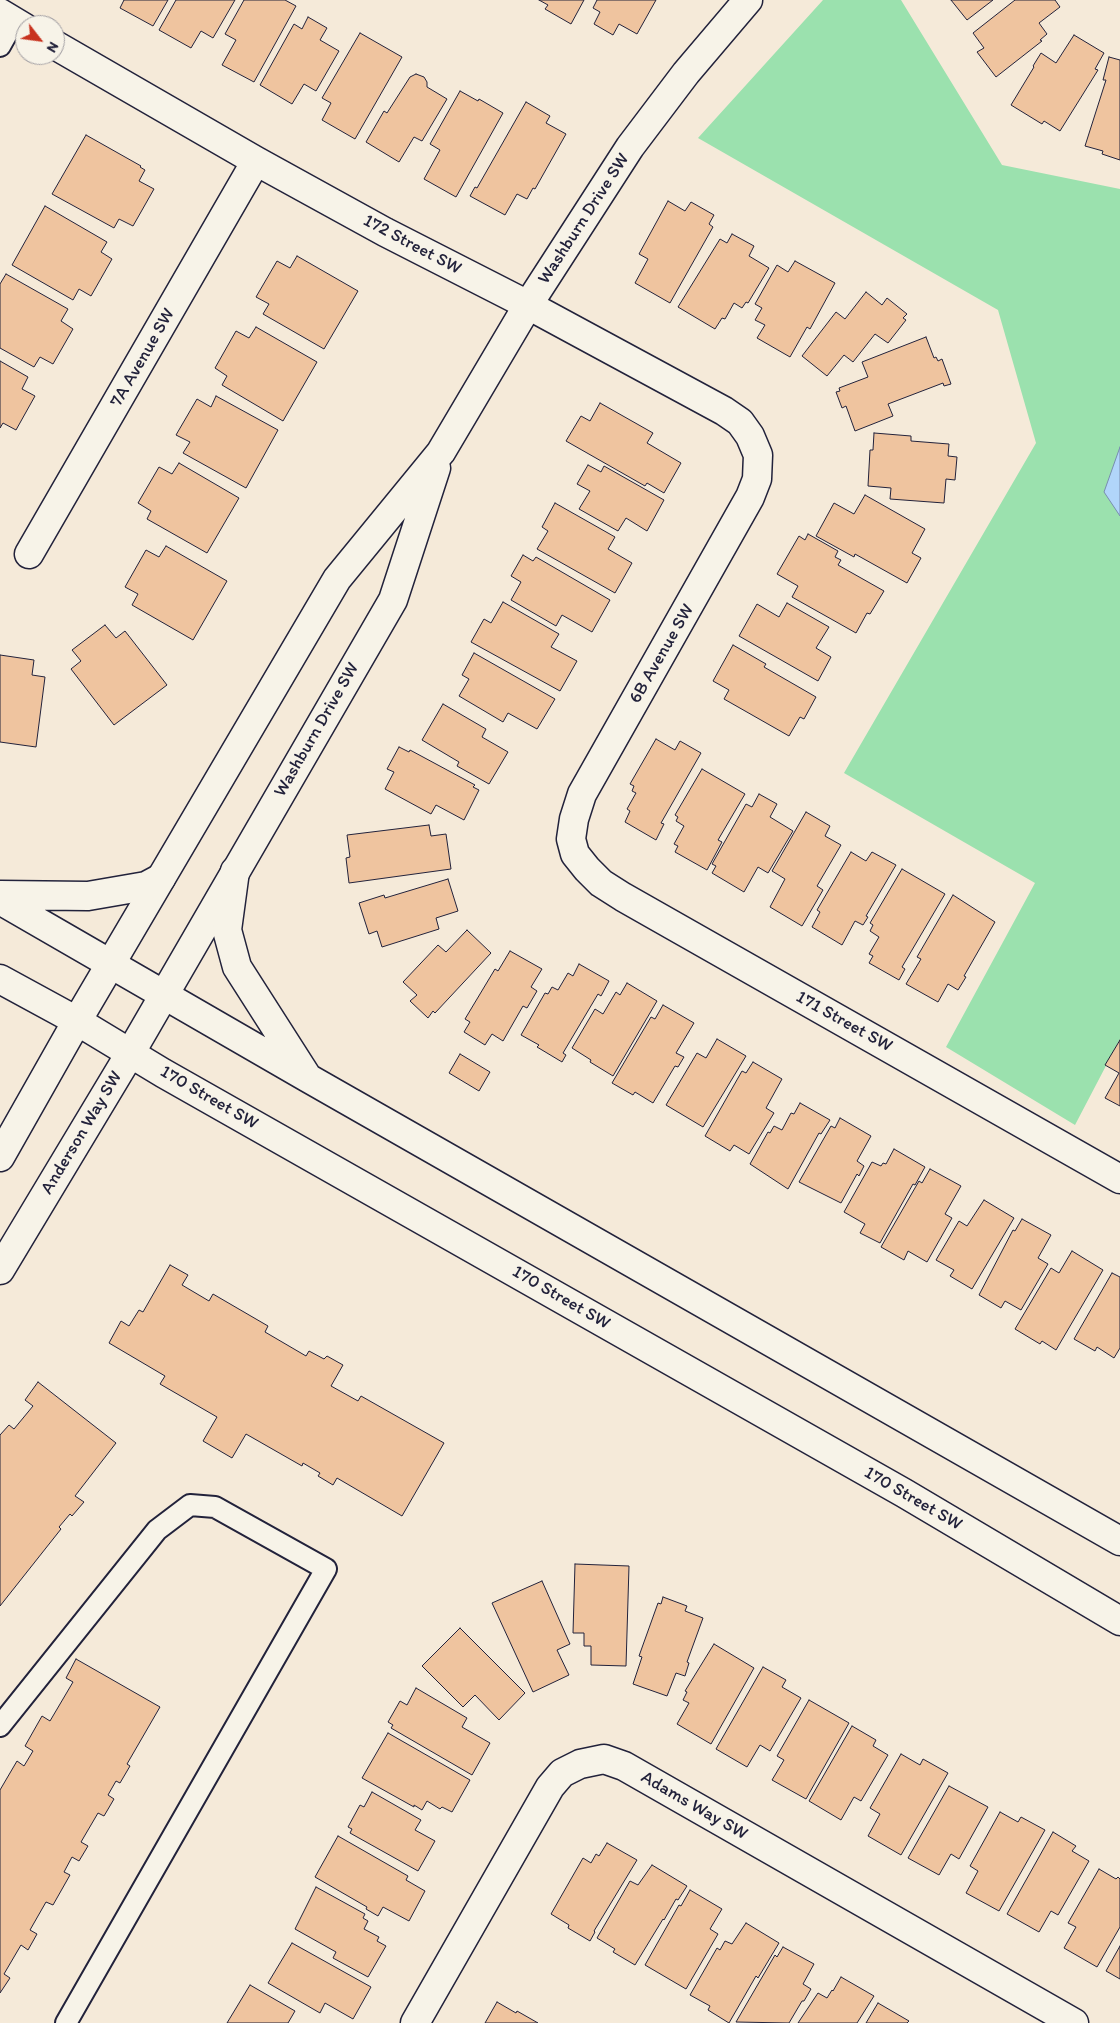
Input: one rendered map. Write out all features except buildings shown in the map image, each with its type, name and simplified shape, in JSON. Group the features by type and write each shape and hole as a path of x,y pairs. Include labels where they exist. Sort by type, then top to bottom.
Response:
{"street":[{"name":"Washburn Drive SW","path":"111,964 337,579 441,452 528,305 630,147 686,73 748,0"},
{"name":"172 Street SW","path":"65,51 256,161 724,411 740,422 750,436 758,455"},
{"name":"7A Avenue SW","path":"29,554 256,161"},
{"name":"Washburn Drive SW","path":"164,995 393,600 441,452"},
{"name":"6B Avenue SW","path":"575,854 571,839 574,819 582,794 750,498 758,479 758,455"},
{"name":"171 Street SW","path":"575,854 601,882 623,897 1120,1179"},
{"path":"235,871 227,930 237,967 308,1078"},
{"path":"0,895 88,896 146,886 161,878"},
{"path":"0,900 1120,1541"},
{"path":"0,1157 111,964"},
{"name":"170 Street SW","path":"0,979 77,1021 163,1072 904,1493 1120,1621"},
{"name":"Anderson Way SW","path":"0,1270 164,995"},
{"name":"Adams Way SW","path":"415,2023 550,1788 562,1773 580,1764 604,1758 624,1766 1074,2023"}],"lane":[{"path":"0,46 13,21"},
{"path":"0,1726 157,1530 190,1505 215,1507 326,1569 66,2023"}],"green space":[{"path":"823,0 901,0 1002,165 1120,189 1120,1039 1075,1125 946,1047 1035,883 844,773 1036,443 998,310 698,138"}],"water":[{"path":"1120,447 1120,516 1104,492"}]}
